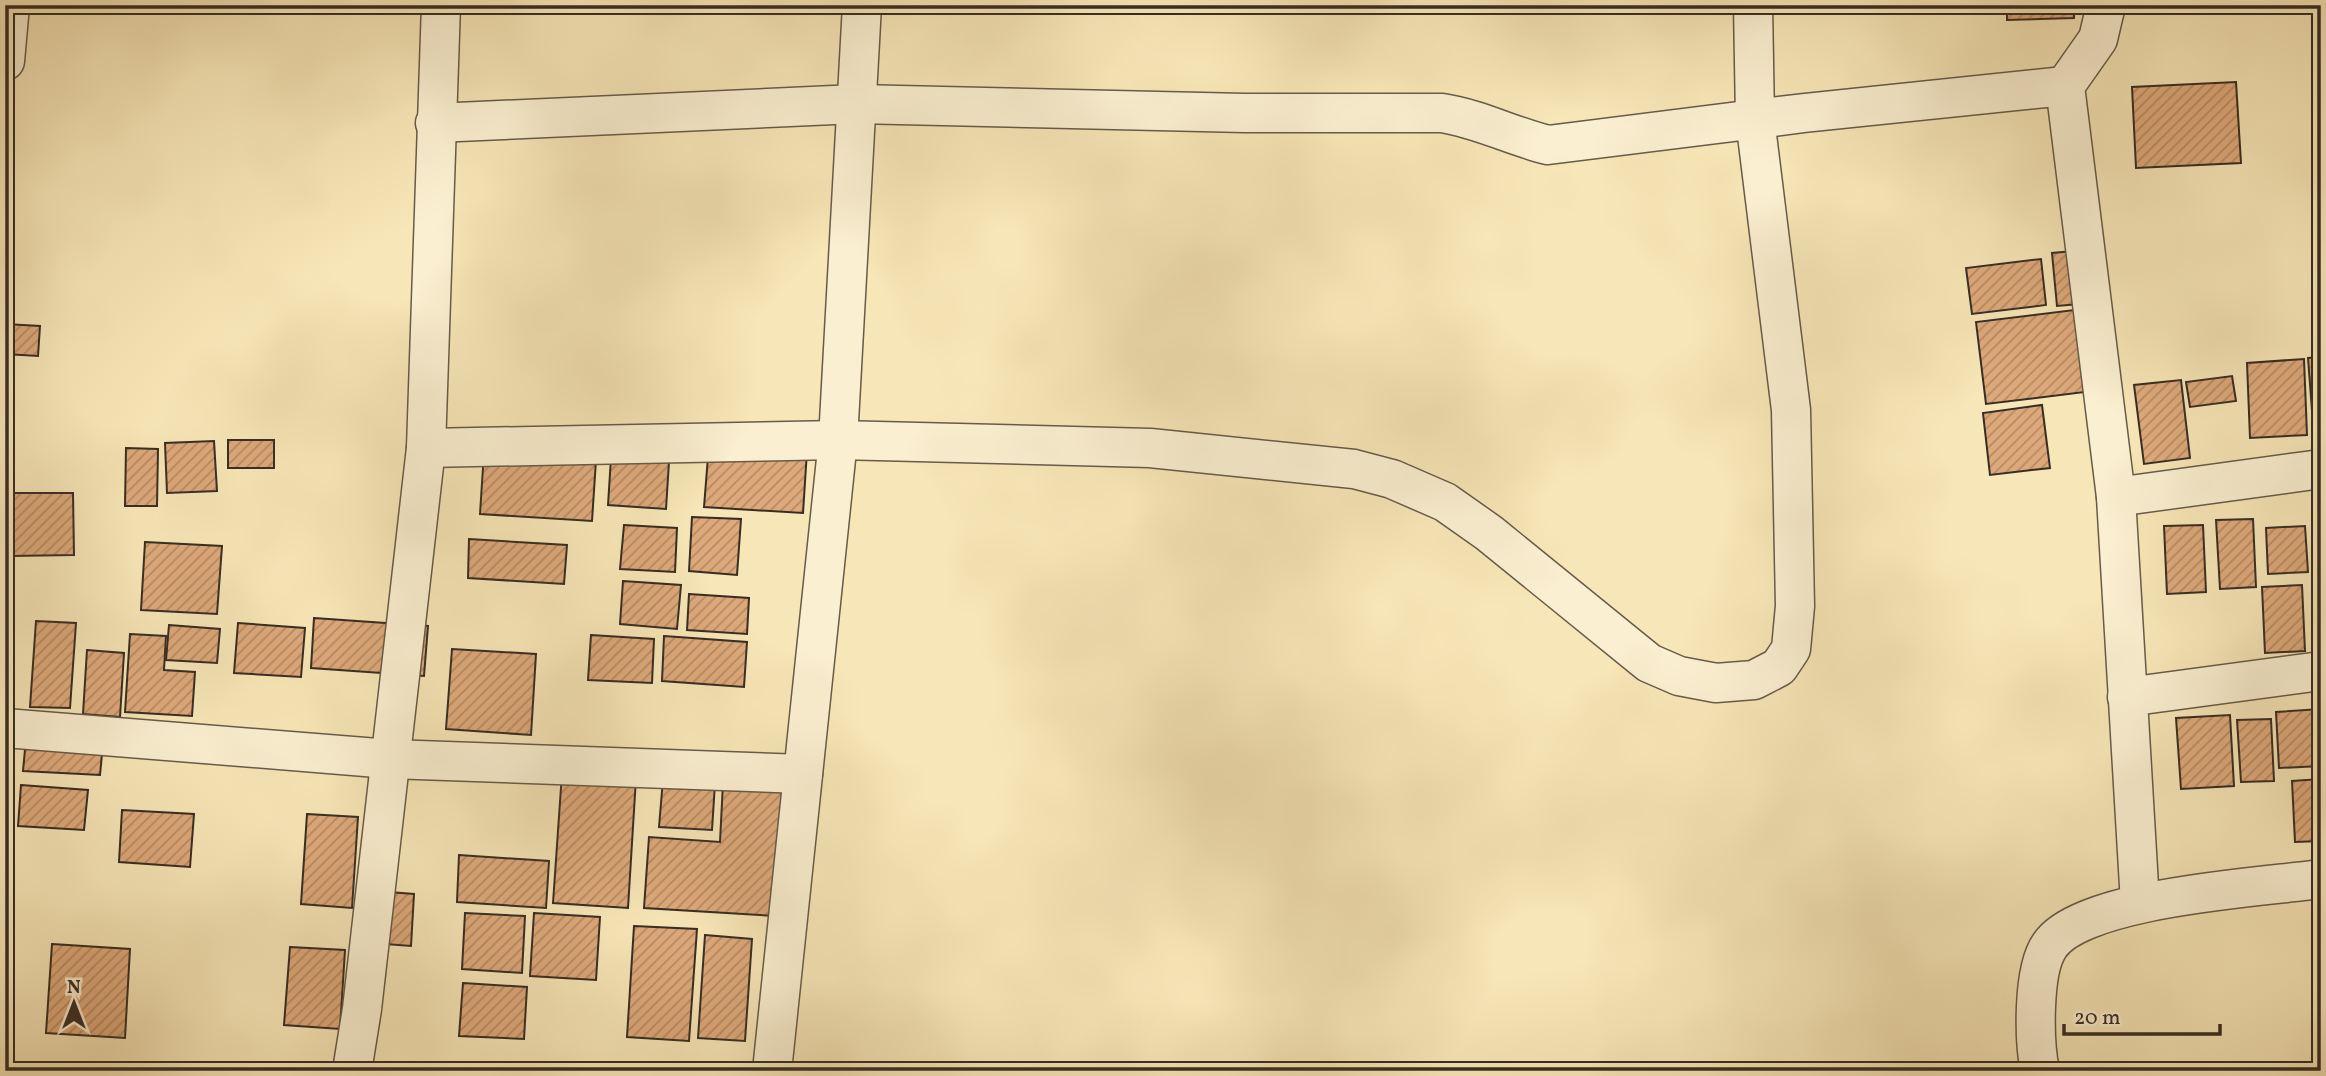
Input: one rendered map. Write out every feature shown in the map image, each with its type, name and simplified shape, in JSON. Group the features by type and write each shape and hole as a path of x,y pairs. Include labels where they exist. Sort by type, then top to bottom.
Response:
{"street":[{"path":"5,9 10,5"},
{"path":"5,61 10,5"},
{"path":"352,1071 426,448 441,5"},
{"path":"772,1071 838,440 862,5"},
{"path":"426,448 838,440 1150,448 1354,469 1380,475 1445,502 1489,533 1648,663 1679,676 1716,683 1754,680 1779,667 1791,649 1795,606 1791,410 1755,119 1753,5"},
{"path":"2106,5 2098,40 2065,86 2116,497 2140,903"},
{"path":"435,123 856,104 1231,113 1442,113 1470,117 1515,137 1548,145 1755,119 2065,86"},
{"path":"2116,497 2321,469"},
{"path":"2127,697 2321,671"},
{"path":"5,728 390,758 803,774"},
{"path":"2040,1071 2037,1002 2041,971 2050,945 2093,917 2140,903 2321,879"}],"building":[{"path":"2007,5 2074,5 2074,18 2007,20"},
{"path":"2236,82 2241,163 2136,168 2132,87"},
{"path":"2085,250 2091,303 2057,306 2052,253"},
{"path":"2041,259 2046,305 1972,314 1966,268"},
{"path":"2074,310 2085,392 1986,404 1976,322"},
{"path":"5,324 40,326 38,356 5,354"},
{"path":"2321,357 2321,437 2314,437 2308,358"},
{"path":"2304,359 2307,435 2250,438 2247,363"},
{"path":"2232,376 2236,401 2190,407 2186,382"},
{"path":"2181,380 2190,458 2144,464 2134,385"},
{"path":"2042,405 2050,468 1990,475 1983,413"},
{"path":"228,440 274,440 274,468 228,468"},
{"path":"214,441 217,491 167,493 165,443"},
{"path":"612,442 670,446 666,509 608,505"},
{"path":"709,444 807,451 803,513 704,507"},
{"path":"126,448 158,449 157,506 125,506"},
{"path":"484,452 596,460 592,521 480,514"},
{"path":"10,493 73,493 74,555 10,556"},
{"path":"692,517 741,519 737,575 689,571"},
{"path":"2253,519 2256,587 2220,589 2216,520"},
{"path":"624,525 677,528 675,572 620,569"},
{"path":"2203,525 2206,592 2167,594 2164,526"},
{"path":"2305,526 2308,572 2268,574 2266,528"},
{"path":"469,539 567,545 564,584 468,578"},
{"path":"145,542 222,546 217,614 141,610"},
{"path":"5,569 8,655 5,655"},
{"path":"623,581 681,585 677,629 620,624"},
{"path":"2302,585 2305,651 2265,653 2262,587"},
{"path":"689,594 749,598 747,634 687,630"},
{"path":"314,618 428,626 424,676 311,668"},
{"path":"36,621 76,623 70,708 30,707"},
{"path":"238,623 305,628 301,677 234,673"},
{"path":"169,625 220,629 217,663 166,660"},
{"path":"130,634 166,636 164,670 195,672 192,716 125,712"},
{"path":"591,635 654,639 652,683 588,680"},
{"path":"664,636 747,642 744,687 662,681"},
{"path":"452,649 536,654 531,735 446,729"},
{"path":"87,650 124,653 120,717 83,714"},
{"path":"2321,709 2321,766 2279,768 2276,712"},
{"path":"2230,715 2234,786 2181,789 2176,718"},
{"path":"2271,719 2274,781 2241,782 2237,720"},
{"path":"27,728 104,733 100,775 23,771"},
{"path":"562,773 636,778 628,908 553,903"},
{"path":"663,779 715,783 712,830 659,827"},
{"path":"2321,779 2321,841 2295,842 2292,781"},
{"path":"723,783 784,787 776,916 644,908 649,837 720,842"},
{"path":"21,785 88,790 84,830 18,826"},
{"path":"122,810 194,814 190,867 119,862"},
{"path":"307,814 358,817 352,908 301,904"},
{"path":"459,855 549,861 546,908 457,902"},
{"path":"362,890 414,894 411,946 359,942"},
{"path":"5,909 12,909 9,964 5,964"},
{"path":"465,913 525,916 522,973 462,969"},
{"path":"534,913 600,917 596,980 530,976"},
{"path":"634,926 697,929 689,1041 627,1037"},
{"path":"705,935 752,939 745,1041 698,1038"},
{"path":"52,944 130,949 125,1038 46,1033"},
{"path":"290,947 345,950 340,1029 284,1025"},
{"path":"463,983 527,987 524,1039 459,1036"}]}
